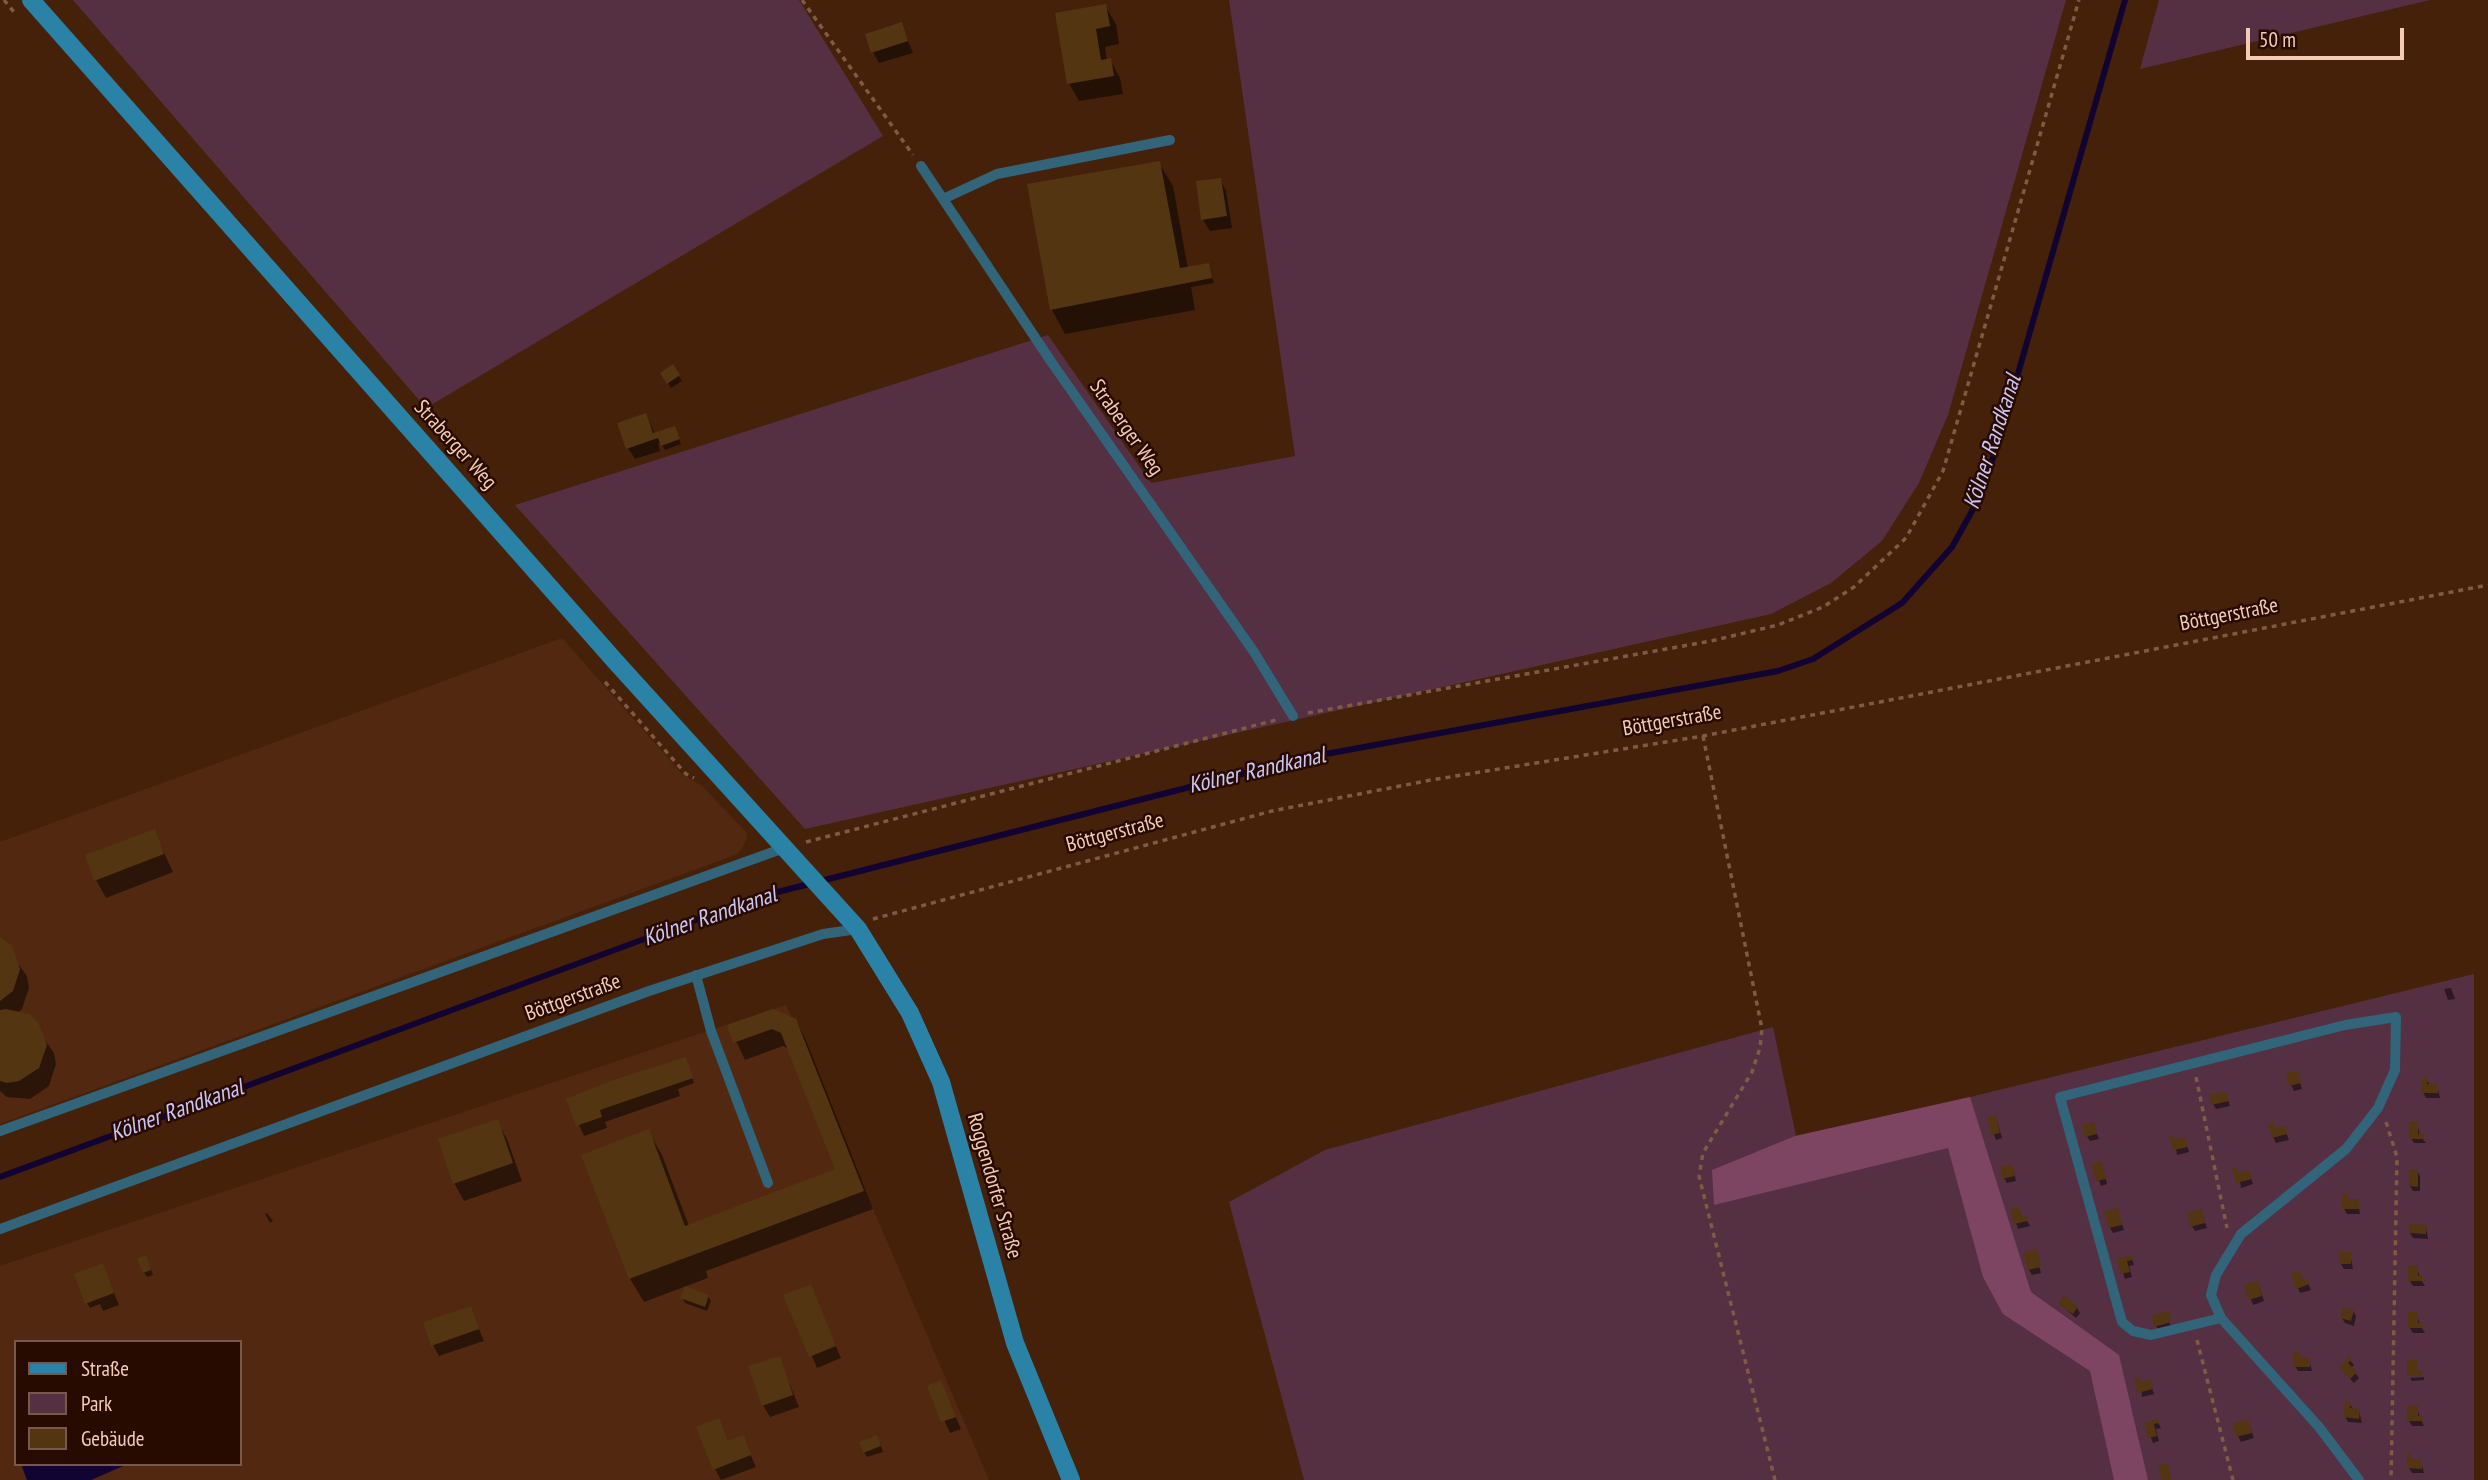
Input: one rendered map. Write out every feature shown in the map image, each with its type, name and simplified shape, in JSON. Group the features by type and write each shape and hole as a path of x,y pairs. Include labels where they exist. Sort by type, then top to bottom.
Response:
{"main road":[{"name":"Straberger Weg","path":"30,0 853,923"},
{"name":"Roggendorfer Straße","path":"853,923 910,1013 941,1082 1015,1343 1071,1480"}],"lane":[{"path":"943,199 997,174 1170,140"},
{"name":"Straberger Weg","path":"921,166 1050,360 1254,652 1293,716"},
{"path":"0,1131 759,855 788,852"},
{"name":"Böttgerstraße","path":"0,1229 696,975 853,923"},
{"path":"696,975 711,1031 768,1183"},
{"path":"2221,1318 2194,1327 2151,1335 2133,1331 2122,1322 2060,1097 2345,1025 2396,1017 2395,1070 2378,1108 2346,1149 2241,1234 2216,1275 2211,1295 2221,1318 2319,1427 2359,1480"}],"path":[{"path":"803,0 921,166"},
{"path":"788,852 1293,716 1711,641 1778,625 1823,607 1854,587 1906,538 1943,471 2079,0"},
{"name":"Böttgerstraße","path":"853,923 1272,811 1431,780 1703,736 2488,585"},
{"path":"1703,736 1762,1030 1760,1048 1752,1072 1703,1153 1699,1176 1775,1480"},
{"path":"2194,1065 2231,1250"},
{"path":"2378,1108 2389,1127 2397,1157 2391,1480"},
{"path":"2194,1327 2233,1480"}],"shaded area":[{"path":"562,638 682,774 702,786 746,832 747,839 735,855 0,1124 0,842"},
{"path":"786,1005 989,1480 0,1480 0,1266"},
{"path":"1970,1097 2031,1292 2119,1355 2148,1480 2114,1480 2090,1371 2003,1314 1983,1277 1948,1148 1714,1205 1712,1170 1795,1136"},
{"path":"22,1466 123,1466 91,1480 27,1480"}],"green space":[{"path":"73,0 799,0 883,136 426,408"},
{"path":"1229,0 2066,0 1948,415 1919,483 1882,541 1831,583 1771,614 805,829 515,505 1048,335 1151,483 1295,456"},
{"path":"2159,0 2430,0 2140,69"},
{"path":"2474,974 2474,1480 1304,1480 1229,1202 1325,1150 1773,1027 1796,1136 1970,1097"}],"building":[{"path":"1106,4 1110,26 1096,29 1101,60 1111,58 1114,76 1067,84 1055,13"},
{"path":"902,22 908,41 871,53 865,34"},
{"path":"1160,161 1180,268 1209,263 1212,278 1050,310 1027,184"},
{"path":"1221,178 1227,216 1201,220 1196,181"},
{"path":"673,364 680,375 667,384 660,373"},
{"path":"646,413 653,433 675,426 680,439 661,446 658,438 626,449 617,423"},
{"path":"155,829 164,854 94,881 85,855"},
{"path":"0,937 12,946 20,969 13,991 0,1001"},
{"path":"773,1009 796,1019 864,1191 629,1279 581,1155 649,1129 685,1226 835,1169 781,1033 772,1029 733,1043 727,1025"},
{"path":"0,1010 29,1014 38,1022 47,1045 39,1068 19,1081 7,1083 0,1081"},
{"path":"686,1057 693,1078 600,1110 602,1117 576,1126 566,1099 613,1080"},
{"path":"2298,1070 2301,1083 2289,1086 2286,1073"},
{"path":"2422,1078 2427,1078 2427,1084 2438,1084 2438,1093 2421,1093"},
{"path":"2226,1091 2229,1101 2211,1105 2209,1095"},
{"path":"1996,1115 2000,1133 1991,1135 1987,1117"},
{"path":"498,1119 513,1163 453,1184 438,1139"},
{"path":"2409,1121 2418,1121 2418,1134 2424,1134 2424,1139 2409,1139"},
{"path":"2094,1122 2097,1134 2085,1137 2082,1125"},
{"path":"2273,1122 2275,1128 2285,1125 2287,1134 2272,1138 2268,1124"},
{"path":"2173,1135 2175,1140 2185,1137 2188,1147 2173,1150 2169,1136"},
{"path":"2101,1161 2106,1179 2096,1181 2092,1164"},
{"path":"2012,1164 2015,1176 2002,1179 2000,1167"},
{"path":"2237,1167 2238,1173 2249,1170 2252,1179 2236,1183 2232,1168"},
{"path":"2409,1169 2418,1169 2418,1187 2409,1186"},
{"path":"2342,1194 2347,1194 2347,1199 2359,1199 2359,1209 2342,1209"},
{"path":"2019,1207 2022,1217 2027,1216 2028,1221 2014,1224 2010,1209"},
{"path":"2118,1208 2122,1225 2109,1228 2104,1211"},
{"path":"2202,1209 2205,1223 2190,1227 2187,1213"},
{"path":"2409,1224 2427,1225 2426,1234 2409,1233"},
{"path":"2037,1249 2041,1267 2028,1270 2023,1253"},
{"path":"2339,1252 2351,1252 2351,1264 2339,1264"},
{"path":"146,1255 151,1270 143,1273 137,1259"},
{"path":"2132,1255 2133,1260 2127,1261 2130,1272 2121,1274 2117,1259"},
{"path":"103,1263 114,1293 85,1304 74,1274"},
{"path":"2408,1265 2418,1265 2418,1276 2423,1276 2423,1281 2408,1281"},
{"path":"2300,1271 2303,1281 2308,1279 2310,1284 2296,1289 2291,1273"},
{"path":"2258,1281 2262,1296 2248,1300 2244,1285"},
{"path":"811,1284 836,1346 809,1357 783,1295"},
{"path":"685,1286 709,1295 705,1307 680,1298"},
{"path":"2064,1296 2078,1306 2073,1314 2058,1304"},
{"path":"471,1306 479,1329 431,1346 423,1322"},
{"path":"2343,1307 2354,1310 2351,1321 2340,1318"},
{"path":"2169,1311 2171,1322 2154,1327 2152,1315"},
{"path":"2408,1312 2418,1312 2418,1323 2423,1323 2423,1328 2408,1328"},
{"path":"2293,1352 2299,1352 2299,1357 2310,1357 2310,1367 2293,1367"},
{"path":"780,1356 793,1395 762,1406 748,1366"},
{"path":"2349,1356 2352,1359 2348,1363 2357,1372 2350,1379 2339,1367"},
{"path":"2417,1359 2417,1371 2422,1370 2422,1376 2407,1376 2407,1360"},
{"path":"2139,1377 2140,1382 2151,1380 2153,1389 2137,1393 2134,1378"},
{"path":"941,1380 956,1417 941,1422 927,1386"},
{"path":"2345,1402 2351,1402 2350,1408 2360,1409 2359,1419 2343,1417"},
{"path":"2407,1405 2418,1405 2418,1416 2422,1416 2423,1421 2407,1421"},
{"path":"719,1418 728,1441 744,1435 751,1455 713,1470 696,1427"},
{"path":"2158,1419 2159,1423 2154,1424 2157,1436 2148,1438 2144,1423"},
{"path":"2248,1419 2252,1433 2236,1437 2233,1423"},
{"path":"877,1435 881,1446 863,1453 859,1442"},
{"path":"2407,1454 2411,1454 2411,1459 2422,1460 2422,1469 2407,1468"},
{"path":"2167,1463 2172,1480 2162,1480 2158,1465"}],"waterway":[{"name":"Kölner Randkanal","path":"0,1177 758,897 1304,758 1778,671 1813,659 1902,603 1952,547 1981,495 2125,0"}]}
